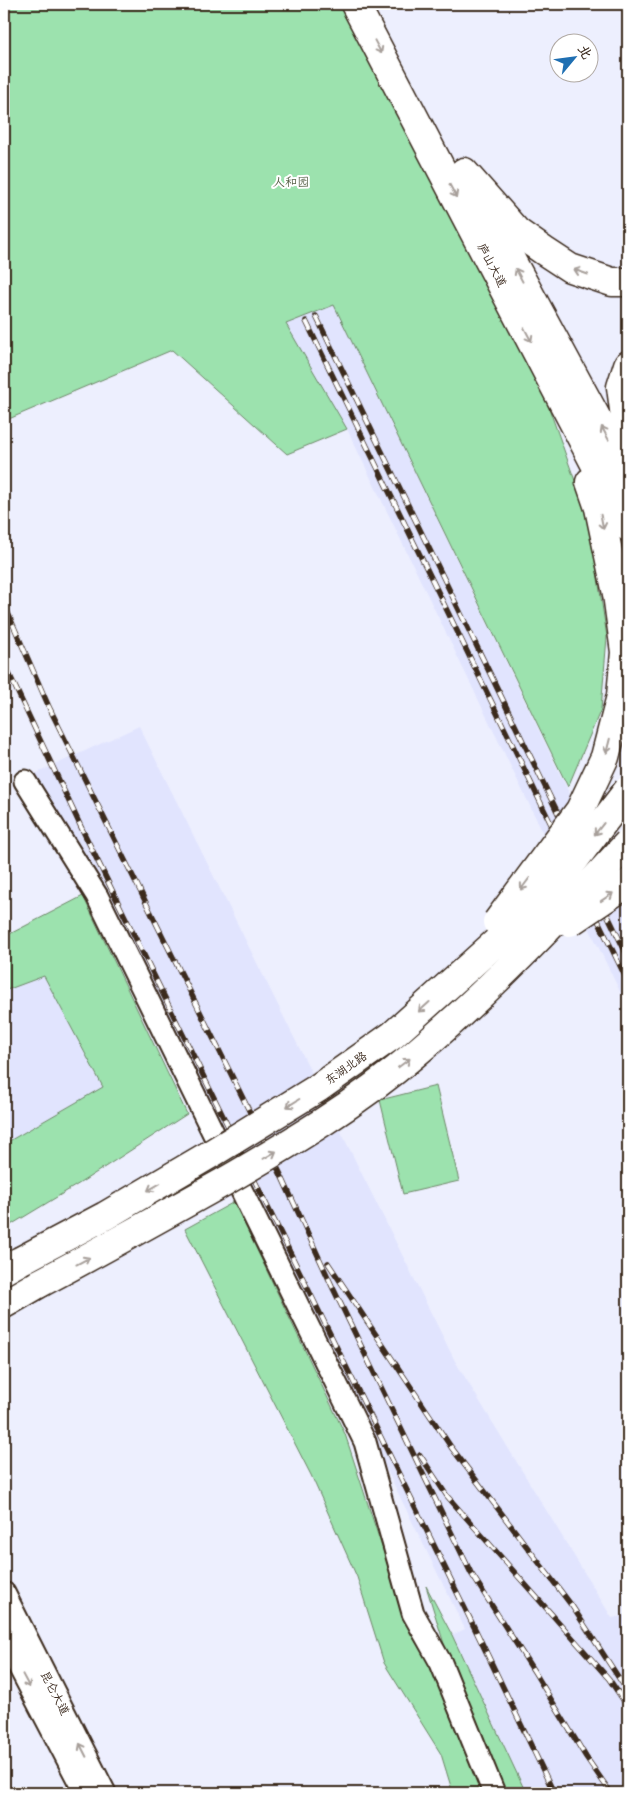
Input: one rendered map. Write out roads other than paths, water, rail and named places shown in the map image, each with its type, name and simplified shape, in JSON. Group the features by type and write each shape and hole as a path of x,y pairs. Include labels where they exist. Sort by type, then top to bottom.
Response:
{"main road":[{"name":"庐山大道","path":"355,4 628,527"},
{"name":"庐山大道","path":"375,4 628,476"},
{"path":"464,172 517,232 550,255 570,268 612,282 628,282"},
{"path":"628,365 621,387 628,430"},
{"path":"450,983 580,810 605,757 621,696 625,652 617,594 599,508 550,378"},
{"name":"东湖北路","path":"12,1266 197,1162 318,1088 392,1035 512,928 566,871 628,790"},
{"path":"4,1304 124,1239 292,1142 416,1054 494,983 558,919 628,843"},
{"path":"523,954 628,883"}],"street":[{"path":"25,781 97,896 365,1442 413,1613 441,1663 494,1793"},
{"name":"昆仑大道","path":"4,1593 106,1793"},
{"name":"昆仑大道","path":"4,1638 85,1793"}],"railway":[{"path":"316,316 628,957"},
{"path":"306,321 628,982"},
{"path":"4,604 49,707 281,1175 332,1286 471,1573 586,1757 611,1793"},
{"path":"4,663 81,827 554,1793"},
{"path":"328,1263 451,1447 572,1606 628,1692"},
{"path":"420,1455 447,1496 609,1679 628,1707"}],"park label":[{"name":"人和园","path":"291,182"}]}
